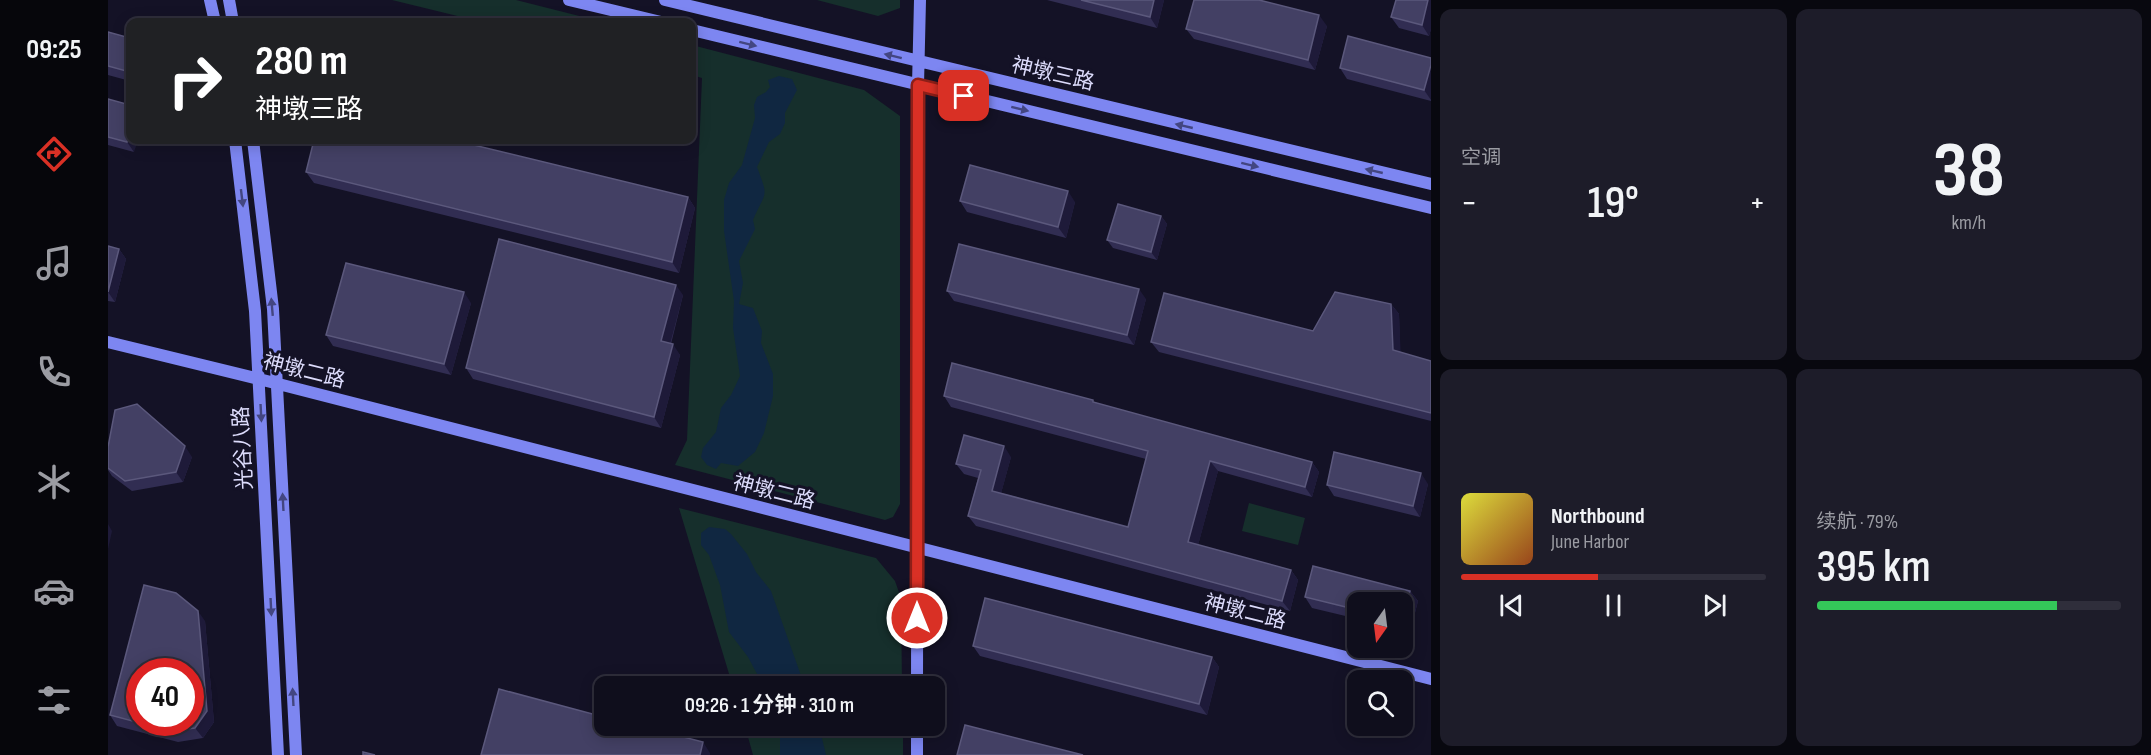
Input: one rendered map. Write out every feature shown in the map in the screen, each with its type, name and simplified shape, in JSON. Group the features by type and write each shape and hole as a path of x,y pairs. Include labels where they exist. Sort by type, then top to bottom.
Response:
{"street":[{"path":"210,0 214,18"},
{"path":"228,0 232,18"},
{"path":"569,0 644,18"},
{"name":"神墩三路","path":"665,0 1431,184"},
{"path":"917,676 920,0"},
{"name":"神墩三路","path":"696,31 1431,208"},
{"name":"光谷八路","path":"235,144 255,311 278,755"},
{"name":"光谷八路","path":"253,144 273,309 296,755"},
{"name":"神墩二路","path":"108,342 1431,679"},
{"path":"917,736 917,755"}],"green space":[{"path":"392,0 516,0 587,18 466,18"},
{"path":"817,0 900,0 900,8 878,16"},
{"path":"696,46 864,90 900,116 900,504 893,517 885,520 675,465 687,440 702,78 696,76"},
{"path":"1249,503 1305,518 1298,545 1242,531"},
{"path":"679,508 876,558 895,581 901,598 902,676 730,676"},
{"path":"748,736 903,736 903,755 753,755"}],"water":[{"path":"779,76 792,79 797,90 785,113 785,123 780,134 769,142 757,167 764,194 753,220 755,229 739,261 743,283 739,304 753,308 762,331 761,343 773,374 773,396 764,433 755,452 738,466 721,463 716,469 707,465 701,457 703,448 716,432 721,408 731,395 740,376 733,328 734,301 724,231 724,200 729,183 742,165 755,118 754,105 757,97 770,87 768,80"},
{"path":"709,527 725,529 747,554 756,572 771,591 801,676 758,676 748,657 729,632 720,585 709,555 701,545 701,533"},
{"path":"780,736 821,736 826,755 780,755"}],"building":[{"path":"1081,0 1154,0 1150,17"},
{"path":"1194,0 1259,0 1319,15 1308,60 1186,29"},
{"path":"1396,0 1428,0 1422,25 1391,17"},
{"path":"108,32 126,37 126,71 108,66"},
{"path":"1348,36 1431,58 1424,90 1340,68"},
{"path":"108,99 126,104 126,142 108,137"},
{"path":"313,144 469,144 688,197 672,262 306,172"},
{"path":"970,165 1068,191 1058,227 960,201"},
{"path":"1118,204 1161,216 1151,252 1107,240"},
{"path":"499,239 676,285 661,341 673,344 654,417 466,368"},
{"path":"959,244 1139,289 1127,335 947,291"},
{"path":"108,246 119,249 108,292"},
{"path":"346,263 464,292 444,364 326,335"},
{"path":"1335,292 1391,304 1393,350 1431,361 1431,413 1151,342 1164,293 1313,331"},
{"path":"952,363 1312,462 1305,487 1210,461 1188,542 1291,570 1282,601 968,516 981,470 956,464 964,435 1004,446 992,491 1128,527 1148,451 944,396"},
{"path":"137,404 185,446 176,472 125,481 108,468 108,447 115,410"},
{"path":"1334,452 1421,473 1413,506 1327,485"},
{"path":"1313,566 1410,591 1347,592 1347,607 1305,597"},
{"path":"144,585 176,593 198,611 202,658 126,658 126,719 110,715"},
{"path":"985,598 1212,657 1199,704 973,646"},
{"path":"204,678 207,711 204,715"},
{"path":"499,689 594,714 594,736 680,736 703,742 700,755 481,755"},
{"path":"965,725 1083,755 957,755"}],"route":[{"path":"917,618 918,85 964,96"}]}
